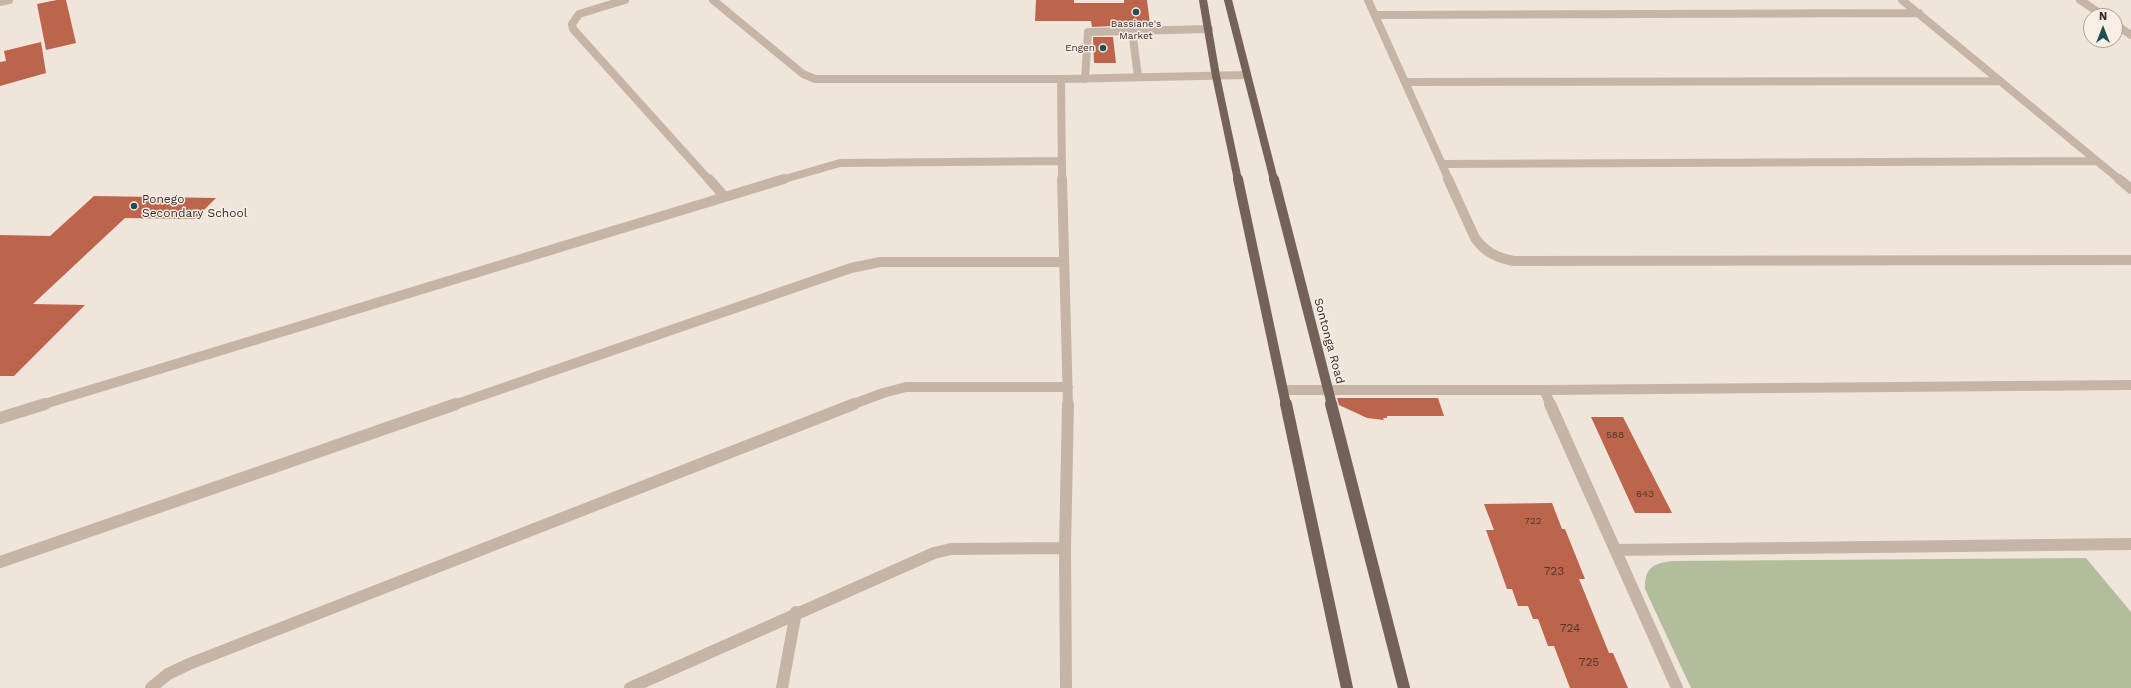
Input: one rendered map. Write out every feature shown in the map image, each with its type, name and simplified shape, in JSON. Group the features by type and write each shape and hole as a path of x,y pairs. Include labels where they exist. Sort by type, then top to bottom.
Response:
{"main road":[{"path":"1203,0 1216,76 1347,688"},
{"name":"Sontonga Road","path":"1228,0 1329,389 1404,688"}],"street":[{"path":"0,2 9,0"},
{"path":"625,0 579,14 572,24 573,29 724,196"},
{"path":"713,0 803,74 815,79 1061,80 1247,75"},
{"path":"1368,0 1480,246 1499,258 1513,261 2131,260"},
{"path":"1902,0 2131,189"},
{"path":"2080,0 2092,8"},
{"path":"1375,15 1918,13"},
{"path":"1085,79 1088,33 1132,30 1209,29"},
{"path":"1132,30 1138,77"},
{"path":"1061,80 1068,387 1065,548 1066,688"},
{"path":"1406,82 2000,80"},
{"path":"0,418 724,196 840,163 1062,161"},
{"path":"1442,164 2096,161"},
{"path":"0,562 851,268 880,262 1064,262"},
{"path":"1283,390 1544,390 2131,385"},
{"path":"151,688 168,674 189,664 883,393 917,386 1068,387"},
{"path":"1544,390 1677,688"},
{"path":"1615,550 2131,544"},
{"path":"630,688 923,556 942,551 1065,548"},
{"path":"782,688 796,612"}],"green space":[{"path":"2086,558 2131,612 2131,688 1691,688 1645,589 1646,576 1651,568 1660,563 1673,561"}],"building":[{"path":"57,0 66,0 76,43 46,50 37,4"},
{"path":"1036,0 1074,0 1074,3 1124,3 1124,0 1147,0 1150,24 1092,27 1091,21 1035,21"},
{"path":"1093,37 1113,37 1116,63 1094,63"},
{"path":"41,42 46,73 0,86 0,62 6,61 4,51"},
{"path":"94,196 216,198 195,219 125,218 33,304 85,305 14,376 0,376 0,235 50,236"},
{"path":"1337,398 1438,398 1444,416 1387,416 1387,418 1383,418 1384,420 1367,418 1339,405"},
{"path":"1591,417 1623,417 1672,513 1635,513"},
{"path":"1552,503 1562,529 1565,529 1585,579 1579,579 1609,653 1613,653 1628,688 1570,688 1554,646 1548,646 1538,619 1533,619 1528,606 1518,606 1512,589 1507,589 1486,530 1494,530 1484,504"}],"place":[{"name":"Bassiane's Market","path":"1136,12"},
{"name":"Engen","path":"1103,48"},
{"name":"Ponego Secondary School","path":"134,206"}]}
